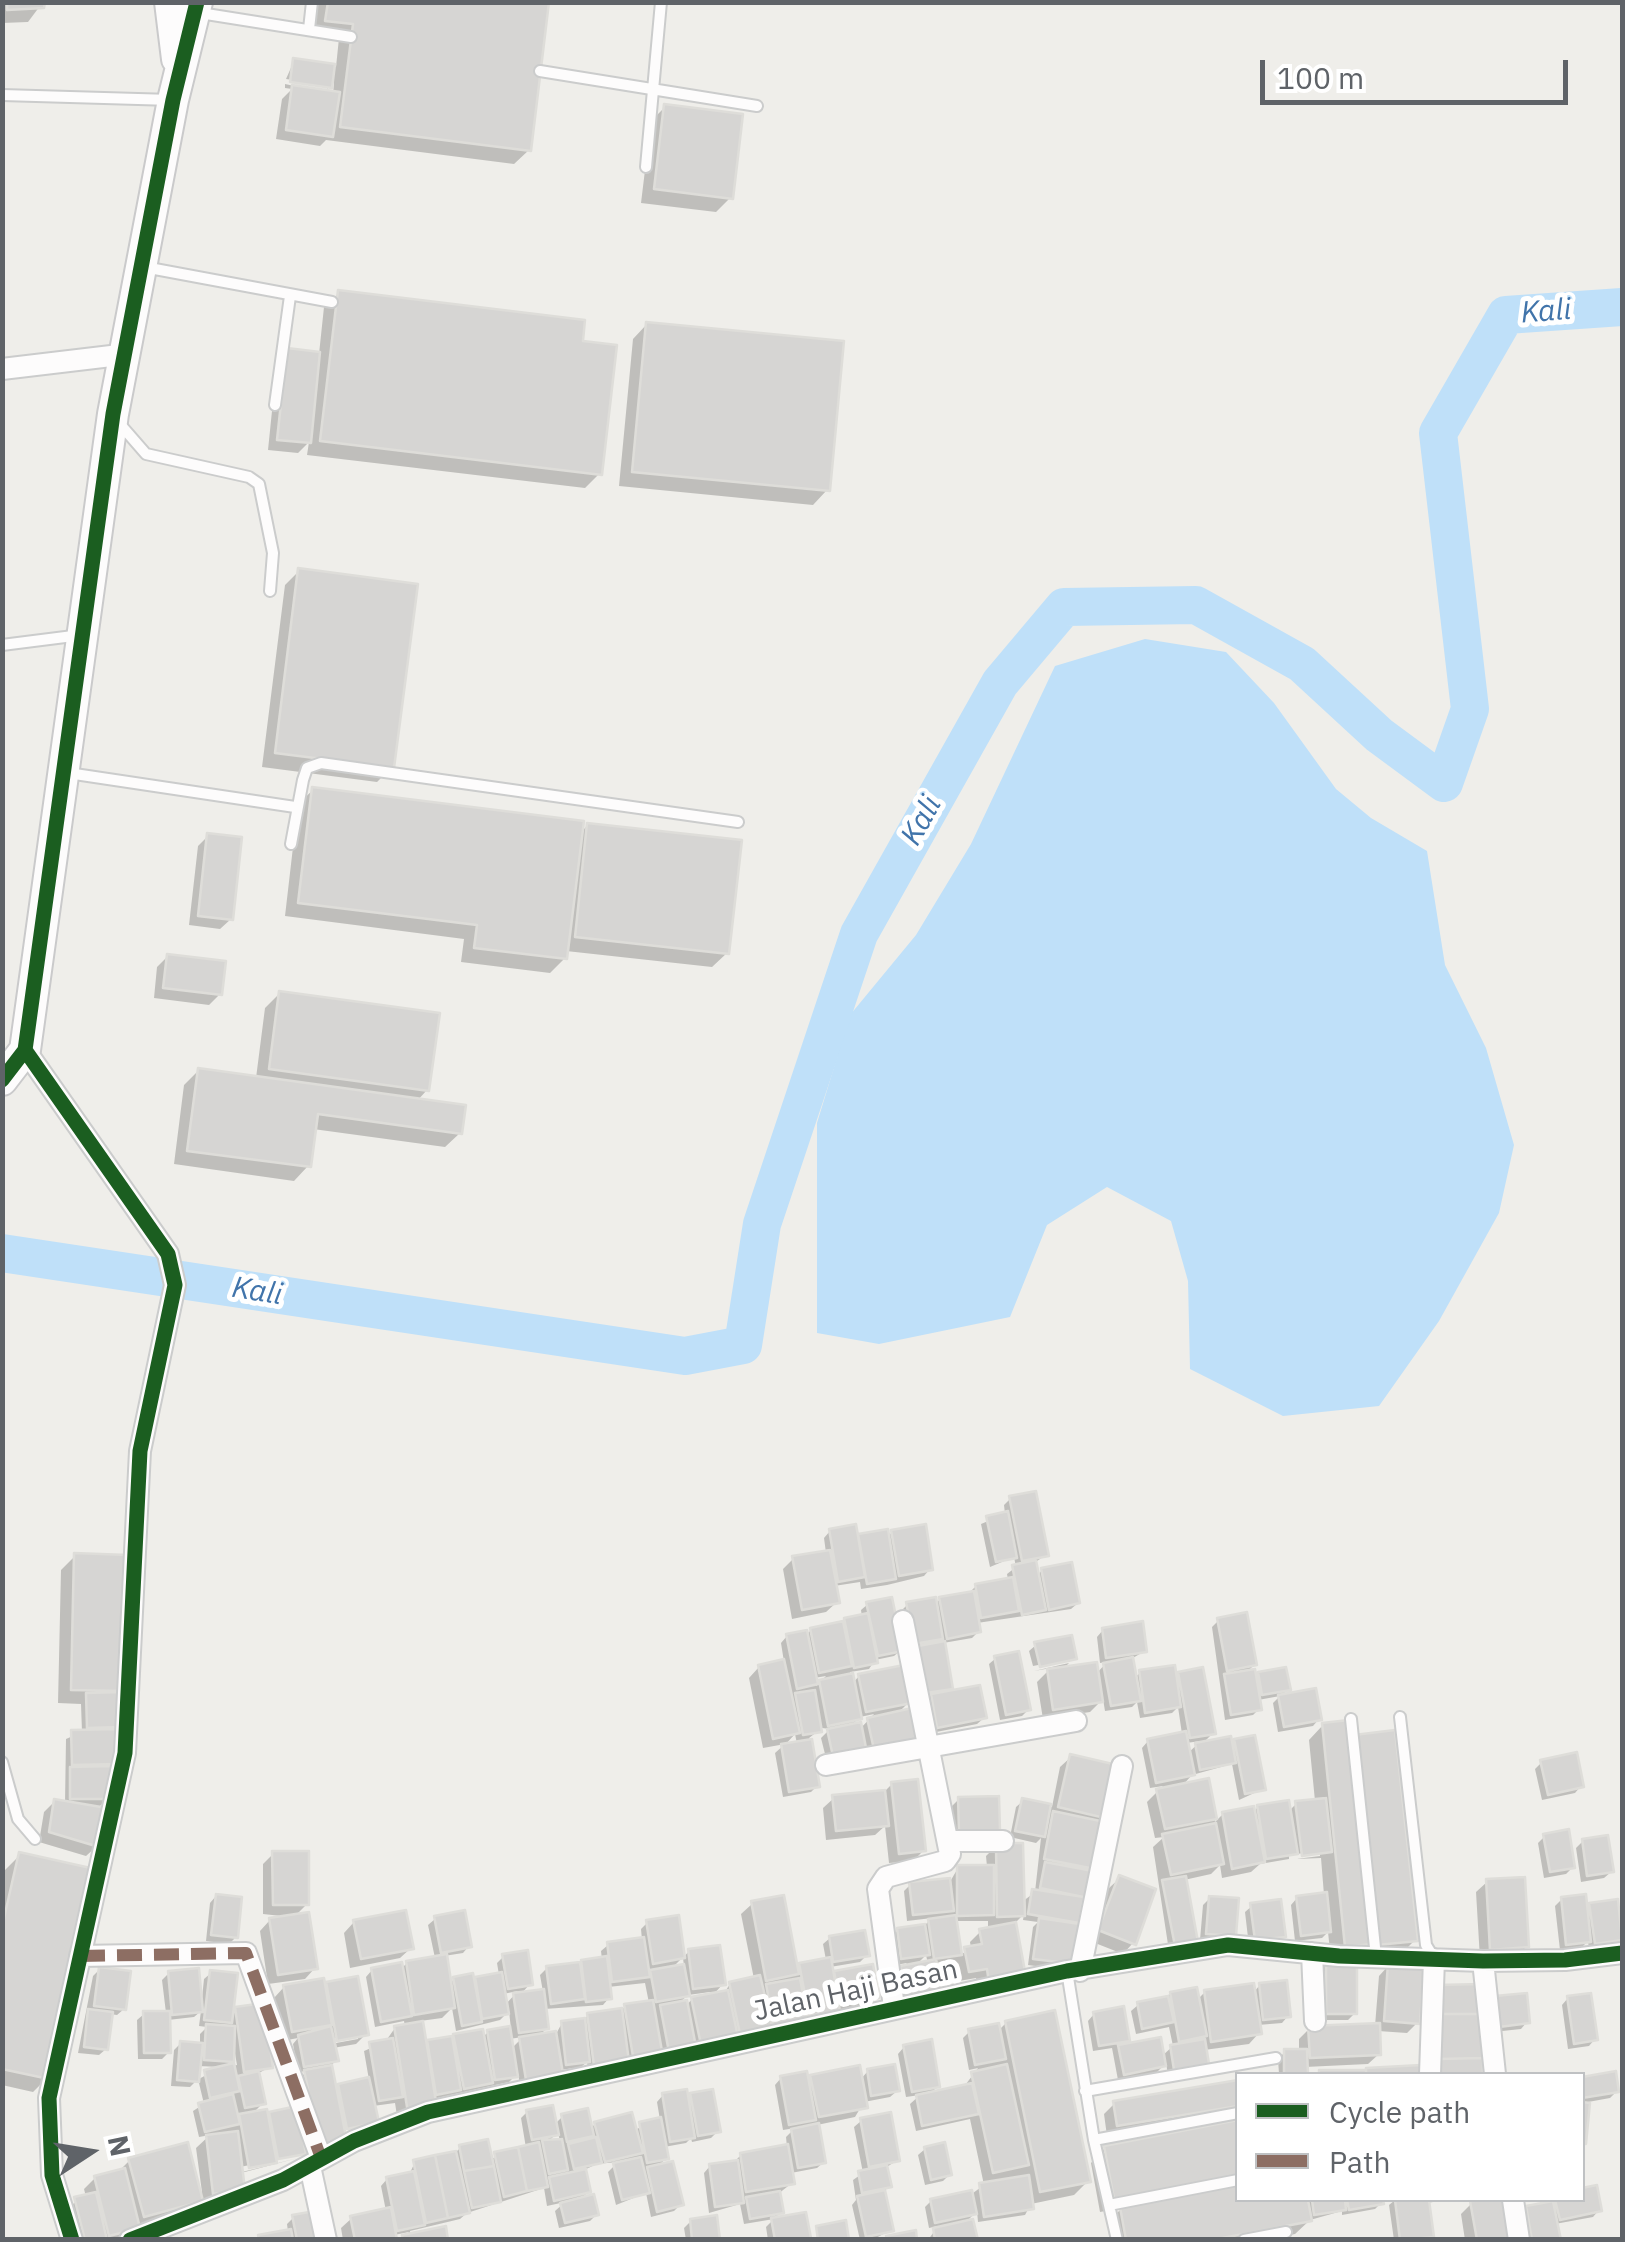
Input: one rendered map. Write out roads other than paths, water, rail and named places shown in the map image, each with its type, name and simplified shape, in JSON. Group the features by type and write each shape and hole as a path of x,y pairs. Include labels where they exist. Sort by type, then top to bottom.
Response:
{"street":[{"path":"2,1080 25,1050 67,772 113,414 128,354 176,86 183,6"},
{"path":"2,368 128,354"},
{"path":"25,1050 168,1254 175,1285 140,1450 129,1726 49,2112 52,2176 72,2240"},
{"path":"894,2008 878,1889 886,1878 945,1862 950,1854 904,1620"},
{"path":"826,1765 1076,1721"},
{"path":"1074,1971 1122,1766"},
{"path":"948,1841 1003,1841"},
{"name":"Jalan Haji Basan","path":"130,2240 160,2234 428,2112 1074,1971 1228,1946 1483,1961 1565,1960 1622,1953"},
{"path":"80,1956 246,1953 316,2162 326,2240"},
{"path":"1312,1953 1314,2021"},
{"path":"1430,2072 1434,1959"},
{"path":"1483,1961 1495,2072"},
{"path":"1512,2202 1520,2240"}],"lane":[{"path":"309,29 312,2"},
{"path":"646,168 650,87 661,2"},
{"path":"183,6 351,36"},
{"path":"540,71 757,106"},
{"path":"2,95 176,86"},
{"path":"143,267 332,302"},
{"path":"275,405 290,296"},
{"path":"113,414 146,454 249,477 259,484 273,553 270,591"},
{"path":"2,646 82,635"},
{"path":"290,844 295,806 307,768 321,763 738,822"},
{"path":"67,772 295,806"},
{"path":"1400,1717 1426,1945 1434,1959"},
{"path":"1351,1719 1376,1957"},
{"path":"2,1762 18,1818 35,1839"},
{"path":"1074,1971 1085,2091 1117,2240"},
{"path":"1085,2091 1276,2058"},
{"path":"1094,2140 1235,2115"},
{"path":"1109,2205 1235,2181"},
{"path":"1244,2240 1286,2232"}],"water":[{"path":"1145,639 1226,652 1274,703 1336,789 1371,818 1427,851 1445,965 1486,1048 1514,1145 1499,1213 1439,1321 1379,1406 1283,1416 1190,1369 1188,1281 1171,1221 1107,1187 1047,1225 1010,1317 879,1344 817,1333 817,1123 850,1015 916,935 971,844 1055,666"}],"waterway":[{"name":"Kali","path":"2,1253 685,1356 743,1345 762,1224 859,934 1000,683 1064,607 1196,605 1302,664 1379,735 1444,783 1470,709 1438,433 1506,315 1622,307"}]}
